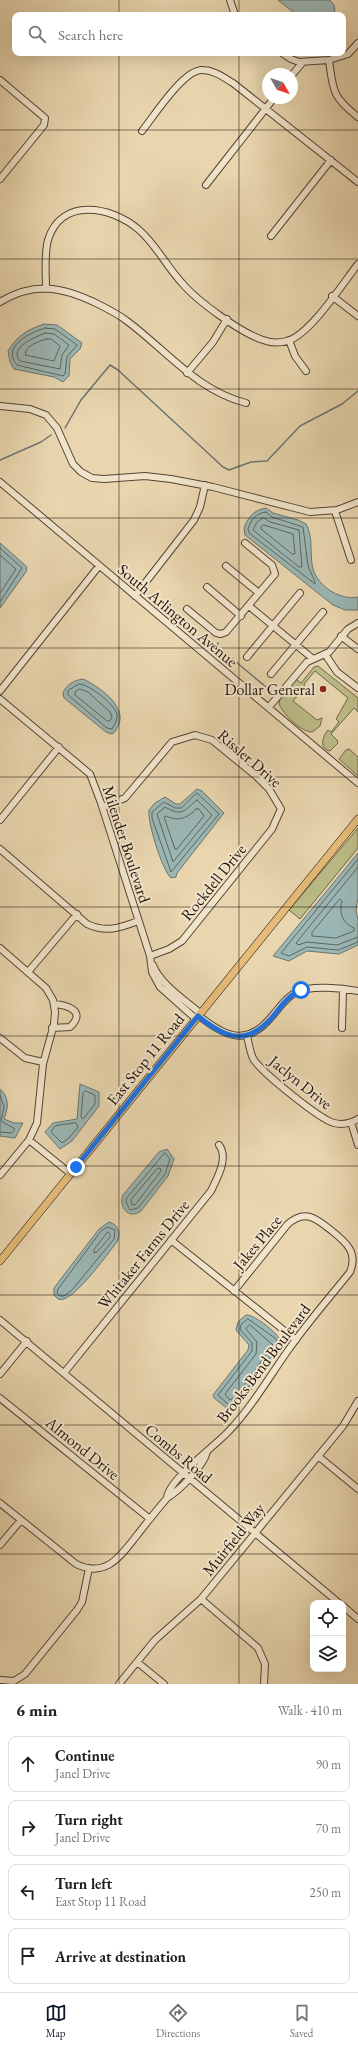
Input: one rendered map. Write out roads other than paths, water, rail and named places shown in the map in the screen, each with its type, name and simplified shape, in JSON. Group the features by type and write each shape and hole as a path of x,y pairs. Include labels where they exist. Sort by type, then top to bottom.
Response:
{"main road":[{"name":"East Stop 11 Road","path":"0,1261 358,819"}],"street":[{"path":"230,0 234,12"},
{"path":"346,55 358,43"},
{"path":"286,56 293,61 302,62 329,60 344,56"},
{"path":"329,60 335,94 341,104 358,117"},
{"path":"297,68 302,62"},
{"path":"142,131 189,75 201,70 215,73 223,76 358,182"},
{"path":"0,80 44,118 44,125 0,179"},
{"path":"206,184 270,104"},
{"path":"271,236 331,160"},
{"path":"46,289 47,245 53,229 63,218 71,213 83,210 99,210 120,217 138,229 188,290 227,319 263,340 280,342 289,340 306,330 358,264"},
{"path":"0,302 22,292 46,289 63,290 79,295 120,316 187,373 216,391 246,402"},
{"path":"332,296 358,316"},
{"path":"187,373 213,342 227,319"},
{"path":"289,340 295,356 306,371"},
{"path":"0,406 35,410 48,416 56,428 72,464 79,471 90,477 104,479 145,476 205,485 305,511 335,510 358,502"},
{"name":"South Arlington Avenue","path":"0,482 358,783"},
{"path":"135,596 194,520 200,507 205,485"},
{"path":"335,510 351,560"},
{"path":"187,609 216,633 221,634 226,632 249,606 274,574 272,566 245,543"},
{"path":"0,691 99,566"},
{"path":"226,566 259,594"},
{"path":"207,587 240,616"},
{"path":"247,657 300,593"},
{"path":"249,606 312,658"},
{"path":"272,674 323,612"},
{"path":"269,707 312,658 325,654 350,626 358,623"},
{"path":"342,636 358,649"},
{"path":"325,654 337,672 358,688"},
{"name":"Milender Boulevard","path":"0,699 90,774 103,808 154,968 198,1016 219,1031 231,1036 247,1036"},
{"name":"Rissler Drive","path":"103,808 125,798 172,742 195,735 212,740 264,784 276,798 281,809"},
{"path":"0,820 59,747"},
{"name":"Rockdell Drive","path":"150,956 169,949 182,941 272,829 281,809"},
{"path":"0,849 88,924 96,928 108,930 138,921"},
{"path":"28,972 77,914"},
{"path":"0,948 46,988 54,1004 55,1019 43,1062 38,1118 29,1140 0,1175"},
{"path":"247,1036 267,1023 287,999 296,992 308,988 358,991"},
{"path":"342,1028 344,990"},
{"path":"52,1028 70,1027 75,1022 76,1017 75,1011 70,1006 54,1004"},
{"name":"Jaclyn Drive","path":"247,1036 253,1059 264,1071 326,1120 340,1124 358,1119"},
{"path":"0,1038 25,1058 43,1062"},
{"path":"351,1122 358,1145"},
{"path":"29,1140 71,1174"},
{"name":"Whitaker Farms Drive","path":"64,1373 211,1191 223,1162 222,1151 219,1145"},
{"name":"Brooks Bend Boulevard","path":"166,1498 167,1493 183,1474 201,1455 207,1452 230,1429 248,1408 296,1340 350,1272 354,1260 351,1249 346,1242 318,1220 305,1216"},
{"name":"Jakes Place","path":"234,1290 286,1225 294,1218 305,1216"},
{"path":"171,1240 296,1340"},
{"name":"Combs Road","path":"1,1319 183,1474 335,1600"},
{"path":"0,1374 27,1341"},
{"name":"Almond Drive","path":"0,1398 150,1519"},
{"name":"Muirfield Way","path":"119,1684 162,1633 201,1599 346,1422 358,1401"},
{"path":"0,1503 73,1562 89,1568 104,1567 115,1562 166,1498 175,1493 189,1479 205,1459 207,1452"},
{"path":"318,1456 358,1490"},
{"path":"0,1545 21,1520"},
{"path":"0,1680 16,1680 27,1672 79,1608 89,1568"},
{"path":"201,1599 258,1648 265,1664 264,1684"},
{"path":"346,1609 358,1619"},
{"path":"137,1662 164,1684"}],"water":[{"path":"278,0 330,0 334,5 335,12 293,12"},
{"path":"44,324 57,325 82,343 80,349 70,359 69,376 63,382 54,377 14,369 10,362 8,351 15,341 33,328"},
{"path":"266,508 273,513 298,520 306,524 310,533 312,564 317,578 329,590 336,594 351,598 358,597 358,610 345,610 333,605 245,535 244,528 250,517 258,510"},
{"path":"0,543 27,567 26,572 0,608"},
{"path":"83,679 103,691 115,703 120,717 119,724 112,734 106,732 64,698 63,693 68,685 76,680"},
{"path":"197,789 202,791 224,813 177,873 176,877 171,878 163,866 156,845 150,824 149,810 155,803 165,797 176,804 180,804"},
{"path":"358,853 358,897 356,910 358,920 358,945 339,954 307,951 289,961 273,956"},
{"path":"80,1084 99,1092 99,1106 72,1141 60,1149 45,1132 53,1123 77,1119"},
{"path":"0,1089 7,1100 4,1119 14,1123 23,1123 15,1138 0,1136"},
{"path":"167,1149 174,1159 168,1176 141,1211 132,1214 129,1213 123,1208 123,1195 159,1152"},
{"path":"109,1222 117,1227 119,1236 117,1242 98,1267 80,1287 64,1299 58,1299 54,1295 54,1288 99,1229"},
{"path":"246,1315 256,1318 274,1332 282,1342 283,1346 243,1401 236,1408 229,1410 214,1398 213,1395 248,1350 249,1345 236,1330 238,1322"}],"waterway":[{"path":"65,428 81,400 110,365 118,370 223,467 229,470 251,462 267,461 300,426 342,404 358,391"},
{"path":"0,460 41,442 51,435"},
{"path":"218,643 217,646 272,692"}],"place":[{"name":"Dollar General","path":"323,689"}]}
